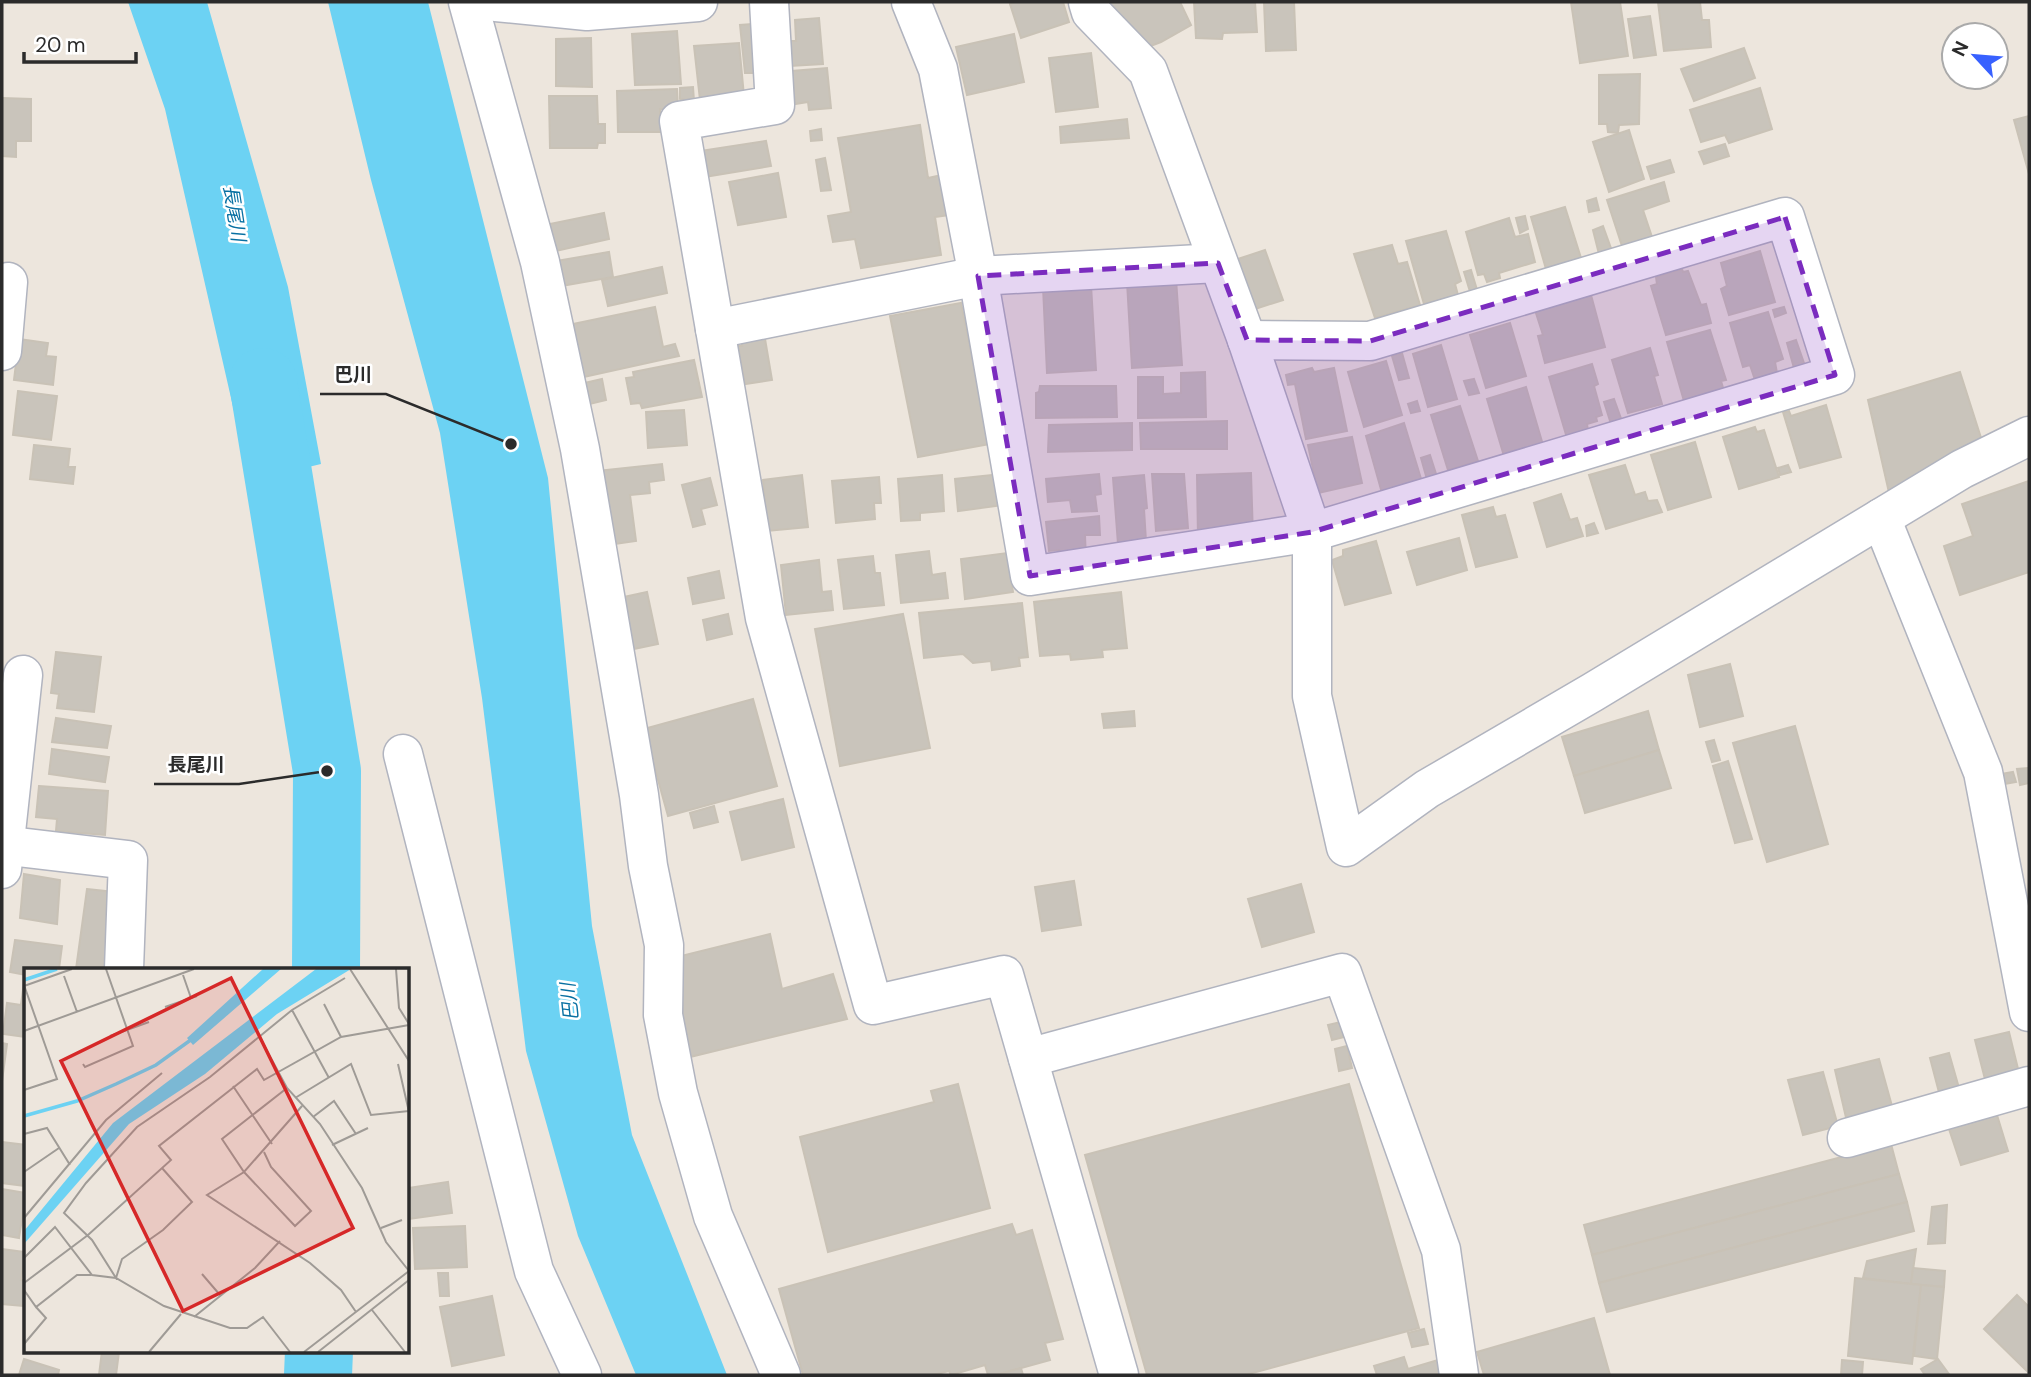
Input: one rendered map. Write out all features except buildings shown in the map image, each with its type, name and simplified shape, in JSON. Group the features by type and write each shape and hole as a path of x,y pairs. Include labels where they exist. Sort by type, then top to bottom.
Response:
{"street":[{"path":"468,2 540,262 580,449 639,795 648,866 664,945 663,1014 678,1093 713,1216 781,1375"},
{"path":"496,2 587,11 698,2"},
{"path":"769,2 775,105 679,121 765,618 873,1005 1004,975 1119,1375"},
{"path":"911,2 938,69 978,276 1030,576 1312,532 1835,375 1785,217 1370,341 1247,340"},
{"path":"1088,2 1091,12 1148,71 1247,340 1312,532 1312,696 1346,847 1427,789 1962,469 2029,436"},
{"path":"715,329 978,276 1218,263"},
{"path":"3,334 8,282"},
{"path":"1881,518 1983,772 2029,1012"},
{"path":"23,675 3,853 128,860 124,968"},
{"path":"402,754 534,1271 582,1375"},
{"path":"1028,1058 1342,973 1441,1250 1459,1375"},
{"path":"1847,1138 2029,1086"}],"highlighted area":[{"path":"1785,217 1835,375 1312,532 1030,576 978,276 1218,263 1247,340 1370,341"}],"water":[{"path":"128,2 207,2 288,287 321,464 250,481 165,109"},
{"path":"328,2 428,2 548,478 592,926 632,1135 727,1375 636,1375 578,1236 526,1051 482,698 440,433 371,180"}],"waterway":[{"name":"長尾川","path":"263,382 327,771 326,968"},
{"name":"長尾川","path":"318,1375 319,1352"}],"place":[{"name":"巴川","path":"511,444"},
{"name":"長尾川","path":"327,771"}]}
